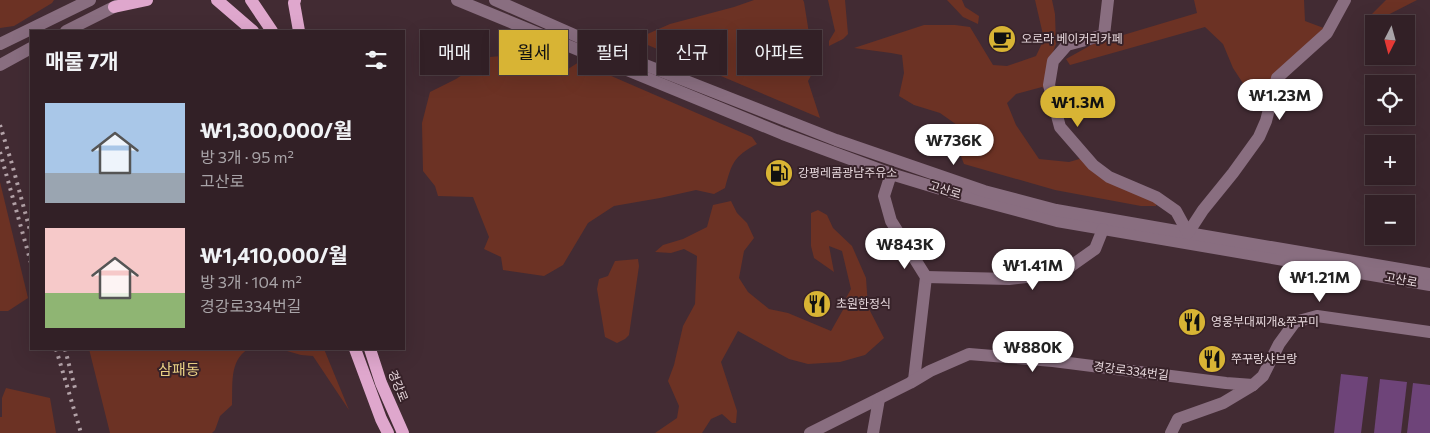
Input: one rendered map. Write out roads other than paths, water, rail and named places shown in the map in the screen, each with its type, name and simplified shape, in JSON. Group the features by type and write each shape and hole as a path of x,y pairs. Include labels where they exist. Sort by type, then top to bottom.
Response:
{"main road":[{"path":"114,7 147,0"},
{"path":"217,0 252,30"},
{"path":"250,0 271,30"},
{"path":"295,0 299,30"},
{"path":"355,350 388,433"},
{"name":"경강로","path":"370,350 381,384 403,433"}],"street":[{"path":"0,44 90,0"},
{"path":"68,30 128,0"},
{"name":"고산로","path":"456,0 783,134 891,174 967,197 1056,220 1103,229 1430,285"},
{"name":"고산로","path":"495,0 625,56 836,140 984,191 1056,210 1430,274"},
{"path":"1108,0 1104,35 1067,46 1053,61 1049,85 1060,127 1093,165 1109,177 1156,197 1176,211 1188,233 1203,210 1259,137 1266,121 1277,78 1327,33 1345,0"},
{"path":"0,65 30,49"},
{"path":"891,174 884,196 891,221 926,277 914,380"},
{"path":"926,277 1008,279 1061,273 1095,249 1103,229"},
{"path":"1171,433 1178,419 1223,403 1253,385 1263,376 1279,344 1295,322 1317,316 1430,332"},
{"name":"경강로334번길","path":"810,433 930,371 969,354 1053,361 1253,385"},
{"path":"873,433 878,399"}],"railway":[{"path":"0,125 30,230"},
{"path":"0,152 30,259"},
{"path":"56,350 81,433"},
{"path":"65,350 76,392"}],"place":[{"name":"오로라 베이커리카페","path":"1002,39"},
{"name":"강평레콤광남주유소","path":"779,173"},
{"name":"초원한정식","path":"817,304"},
{"name":"영웅부대찌개&쭈꾸미","path":"1192,322"},
{"name":"쭈꾸랑샤브랑","path":"1212,359"}],"district":[{"name":"삼패동","path":"179,370"}]}
